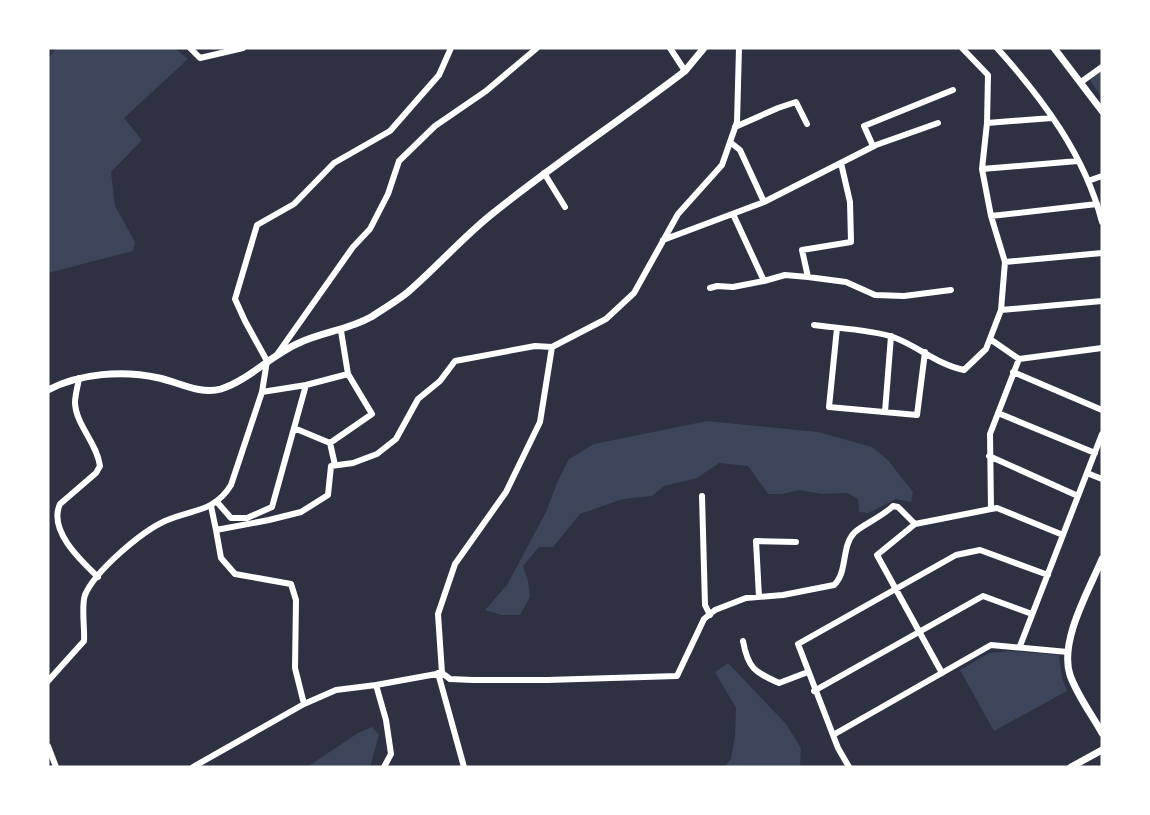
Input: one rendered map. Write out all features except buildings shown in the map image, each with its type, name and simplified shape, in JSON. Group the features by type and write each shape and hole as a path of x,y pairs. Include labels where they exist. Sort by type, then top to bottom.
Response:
{"street":[{"path":"189,48 200,58 239,49"},
{"path":"48,681 84,641 85,595 125,548 164,521 214,504 225,496 231,485 262,393 267,361 236,299 257,225 294,204 334,163 390,131 439,75 451,48"},
{"path":"276,356 353,247 370,229 388,194 399,161 435,126 486,92 537,48"},
{"path":"670,48 685,71"},
{"path":"48,390 58,384 100,375 137,375 202,390 218,389 236,383 298,343 323,333 341,331 368,318 407,293 466,235 544,173 685,71 704,48"},
{"path":"216,530 301,512 328,495 331,466 353,463 377,454 396,439 418,399 440,381 455,361 535,346 552,347 606,319 634,294 678,214 722,165 737,122 739,48"},
{"path":"814,325 891,336 925,352 949,367 964,370 987,349 1001,310 1005,262 991,216 982,169 987,123 988,75 962,48"},
{"path":"997,48 1030,85 1071,147 1098,204 1102,222"},
{"path":"1003,55 1010,48"},
{"path":"1054,48 1102,111"},
{"path":"1082,82 1102,67"},
{"path":"873,146 864,126 953,90"},
{"path":"735,127 796,102 807,124"},
{"path":"987,123 1052,118"},
{"path":"663,240 764,202 873,146 938,123"},
{"path":"730,142 740,150 764,202"},
{"path":"982,169 1078,161"},
{"path":"808,277 802,250 851,242 850,202 841,163"},
{"path":"544,173 565,207"},
{"path":"1088,182 1102,176"},
{"path":"991,216 1098,204"},
{"path":"733,214 764,281"},
{"path":"1005,262 1102,253"},
{"path":"710,288 733,287 785,275 846,282 875,295 904,296 951,290"},
{"path":"1001,310 1102,301"},
{"path":"837,328 830,407 917,415 925,352"},
{"path":"330,443 372,414 348,374 341,331"},
{"path":"885,412 891,336"},
{"path":"990,339 1019,358 1102,348"},
{"path":"464,767 440,673 438,614 455,564 506,492 540,422 552,347"},
{"path":"991,509 990,434 1019,358"},
{"path":"1013,372 1102,410"},
{"path":"262,393 348,374"},
{"path":"79,378 75,405 95,448 100,465 96,473 60,504 57,511 57,522 72,550 98,578"},
{"path":"214,504 231,518 247,518 272,507 306,385"},
{"path":"998,413 1095,453"},
{"path":"294,428 330,443"},
{"path":"1020,646 1102,434"},
{"path":"330,443 335,465"},
{"path":"989,456 1078,496"},
{"path":"1087,473 1102,479"},
{"path":"702,496 705,604 710,615"},
{"path":"214,504 216,530 222,558 235,574 291,584 296,600 295,668 304,704"},
{"path":"193,767 304,704 336,690 440,673 450,679 473,680 677,676 704,620 714,610 746,598 783,595 834,585 840,579 848,547 854,534 883,516 893,506 898,507 915,524"},
{"path":"942,673 877,555 915,524 997,508 1063,535"},
{"path":"759,597 756,541 796,542"},
{"path":"849,767 814,691 798,644 956,555 980,550 1047,575"},
{"path":"1102,559 1074,625 1068,652 1070,676 1102,733"},
{"path":"814,691 983,596 1032,614"},
{"path":"743,641 746,657 757,672 779,683 808,672"},
{"path":"833,735 991,645 1068,652"},
{"path":"376,685 386,720 391,754 384,767"},
{"path":"48,746 56,767"},
{"path":"1071,767 1102,750"}],"shaded area":[{"path":"57,48 174,48 188,59 124,118 142,140 111,172 115,206 135,242 133,251 48,273 48,58"},
{"path":"1102,71 1102,98 1090,80"},
{"path":"707,421 818,432 872,447 887,459 913,492 911,502 896,499 868,513 859,512 858,499 847,493 822,494 799,490 768,494 748,466 719,463 697,478 664,486 652,496 623,499 580,514 553,547 539,547 523,566 530,597 520,615 501,615 485,610 507,585 546,512 569,459 594,444"},
{"path":"1009,651 1059,655 1062,678 1067,691 994,731 960,670 989,653"},
{"path":"728,663 786,724 801,748 800,767 724,767 731,759 736,708 715,672"},
{"path":"372,727 379,735 370,767 307,767 358,733"}]}
